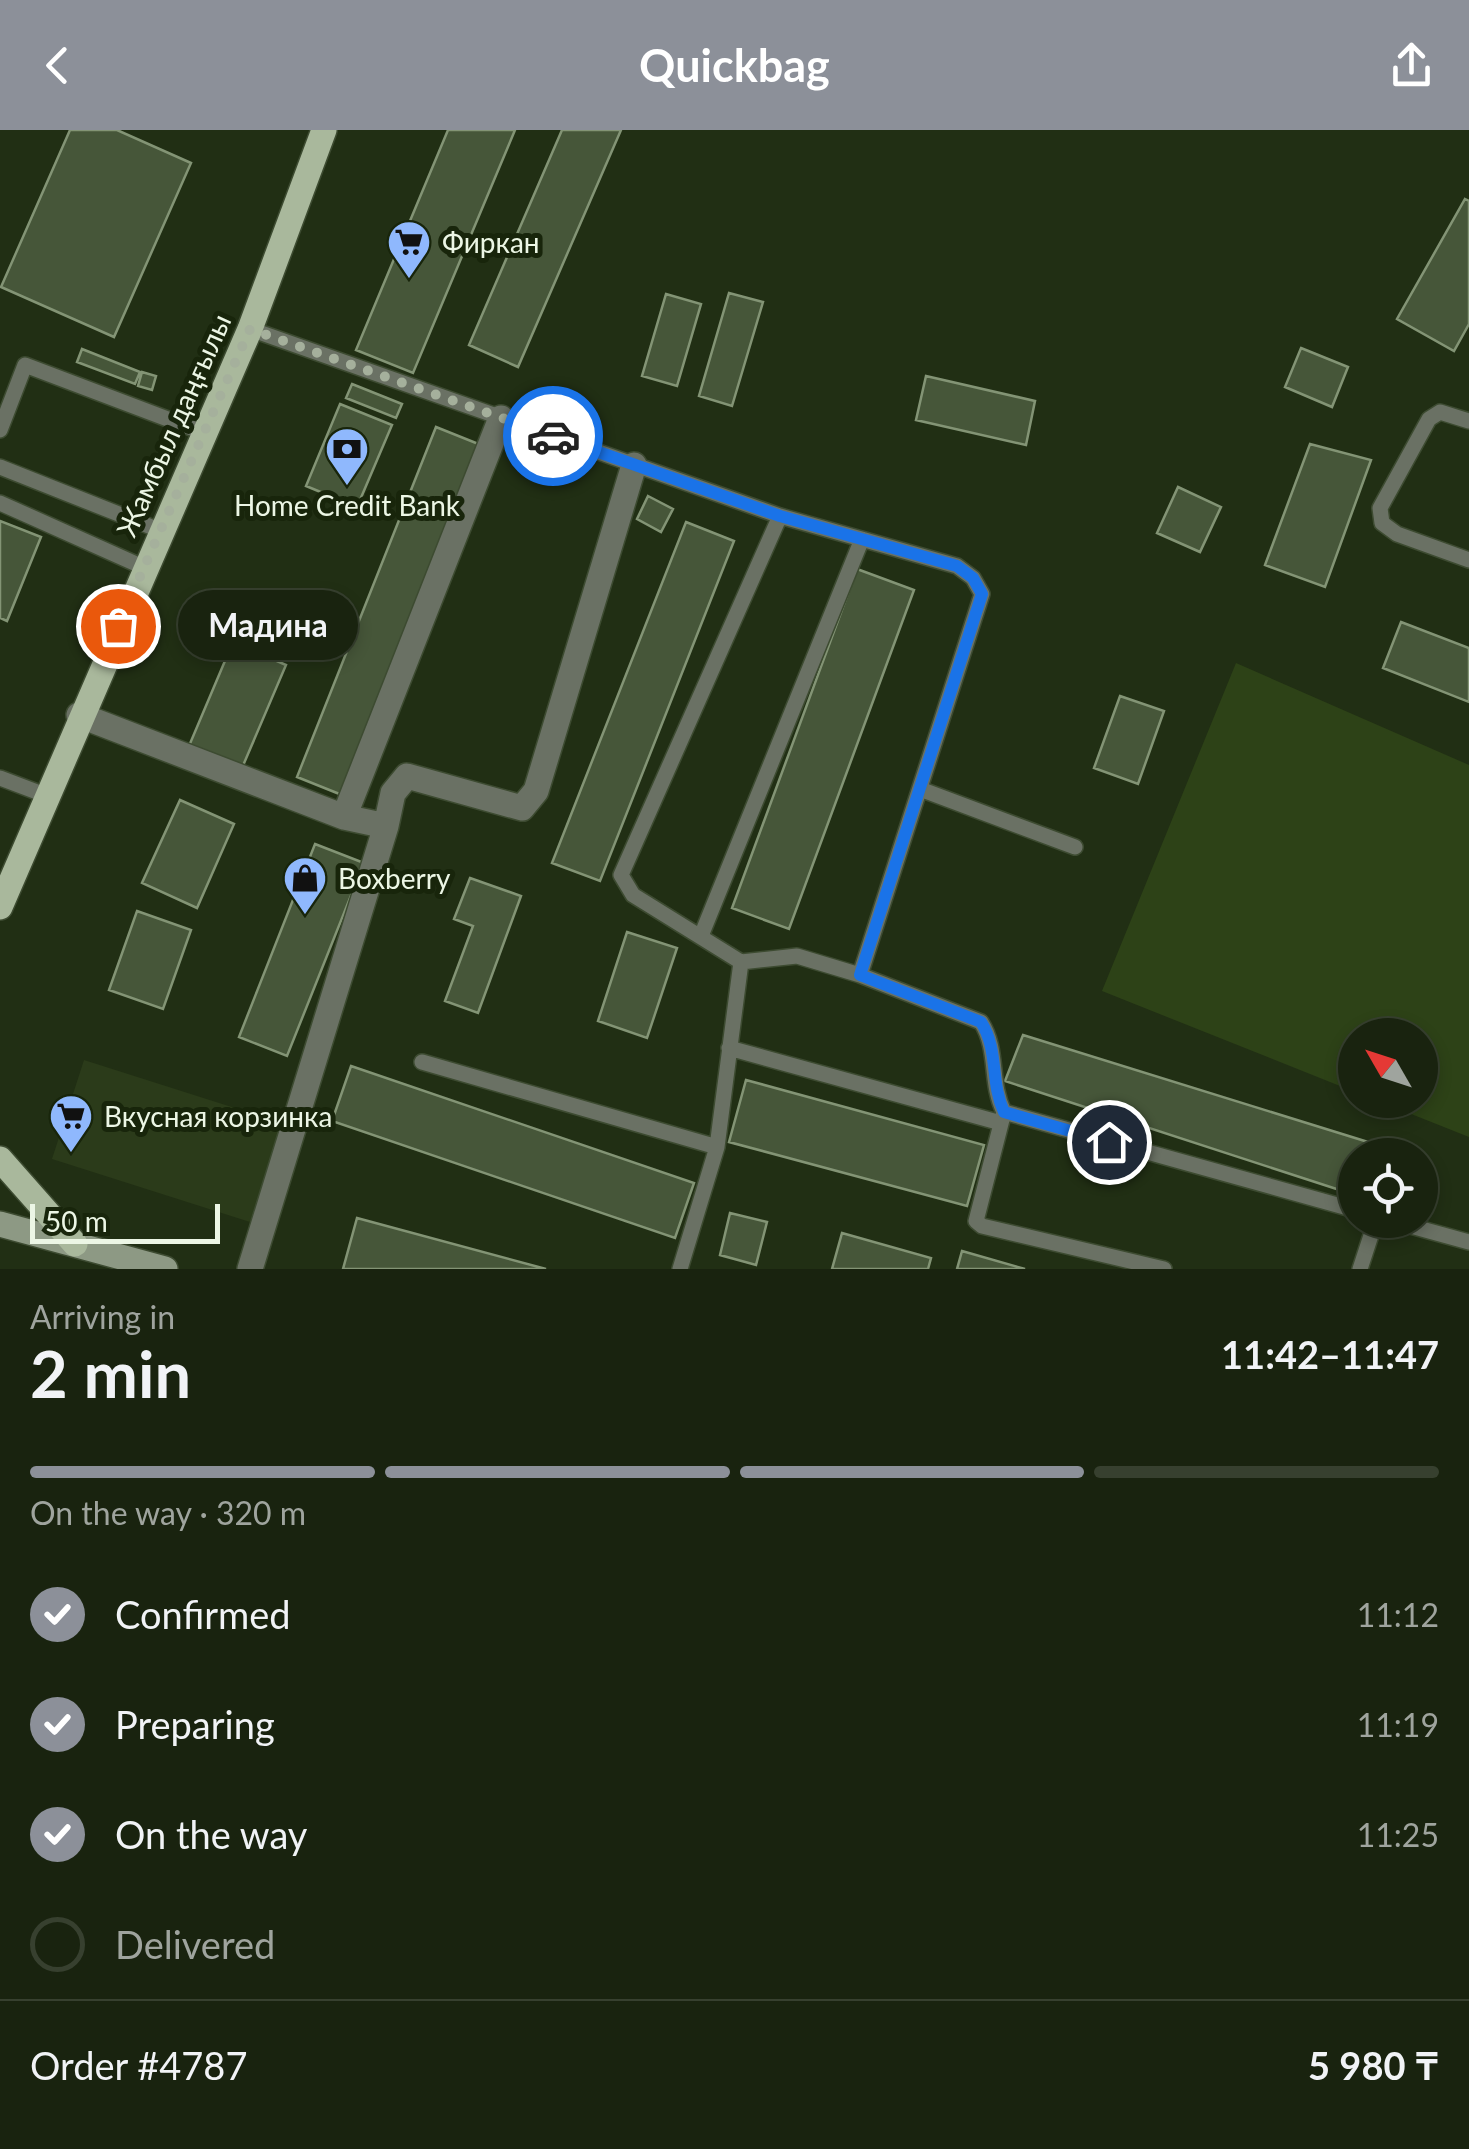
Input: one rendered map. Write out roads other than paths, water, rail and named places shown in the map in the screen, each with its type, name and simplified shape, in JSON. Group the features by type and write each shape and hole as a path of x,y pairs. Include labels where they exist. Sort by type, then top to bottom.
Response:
{"main road":[{"name":"Жамбыл даңғылы","path":"0,907 159,530 250,329 324,130"},
{"path":"0,1159 75,1244"}],"street":[{"path":"344,817 501,418"},
{"path":"250,1269 393,793 407,776 522,808 536,791 634,464"},
{"path":"79,715 344,817 386,826"},
{"path":"0,1224 75,1244 117,1264 160,1268"}],"lane":[{"path":"250,329 780,516 957,566 973,578 982,594 860,975"},
{"path":"0,430 25,365 202,432"},
{"path":"1469,420 1440,412 1429,419 1380,508 1382,523 1397,534 1469,560"},
{"path":"0,466 159,530"},
{"path":"0,503 143,568"},
{"path":"780,516 621,875 632,895 742,962 797,956 860,975 981,1022 992,1039 994,1092 1002,1118 976,1221 982,1226 1164,1269"},
{"path":"700,936 862,539"},
{"path":"0,778 45,796"},
{"path":"920,789 1076,846"},
{"path":"680,1269 716,1147 742,962"},
{"path":"729,1048 1338,1206"},
{"path":"422,1062 716,1147"},
{"path":"1438,1233 1469,1242"},
{"path":"1360,1269 1370,1238"}],"place":[{"name":"Фиркан","path":"409,280"},
{"name":"Home Credit Bank","path":"347,487"},
{"name":"Мадина","path":"118,626"},
{"name":"Boxberry","path":"305,916"},
{"name":"Вкусная корзинка","path":"71,1154"}]}
